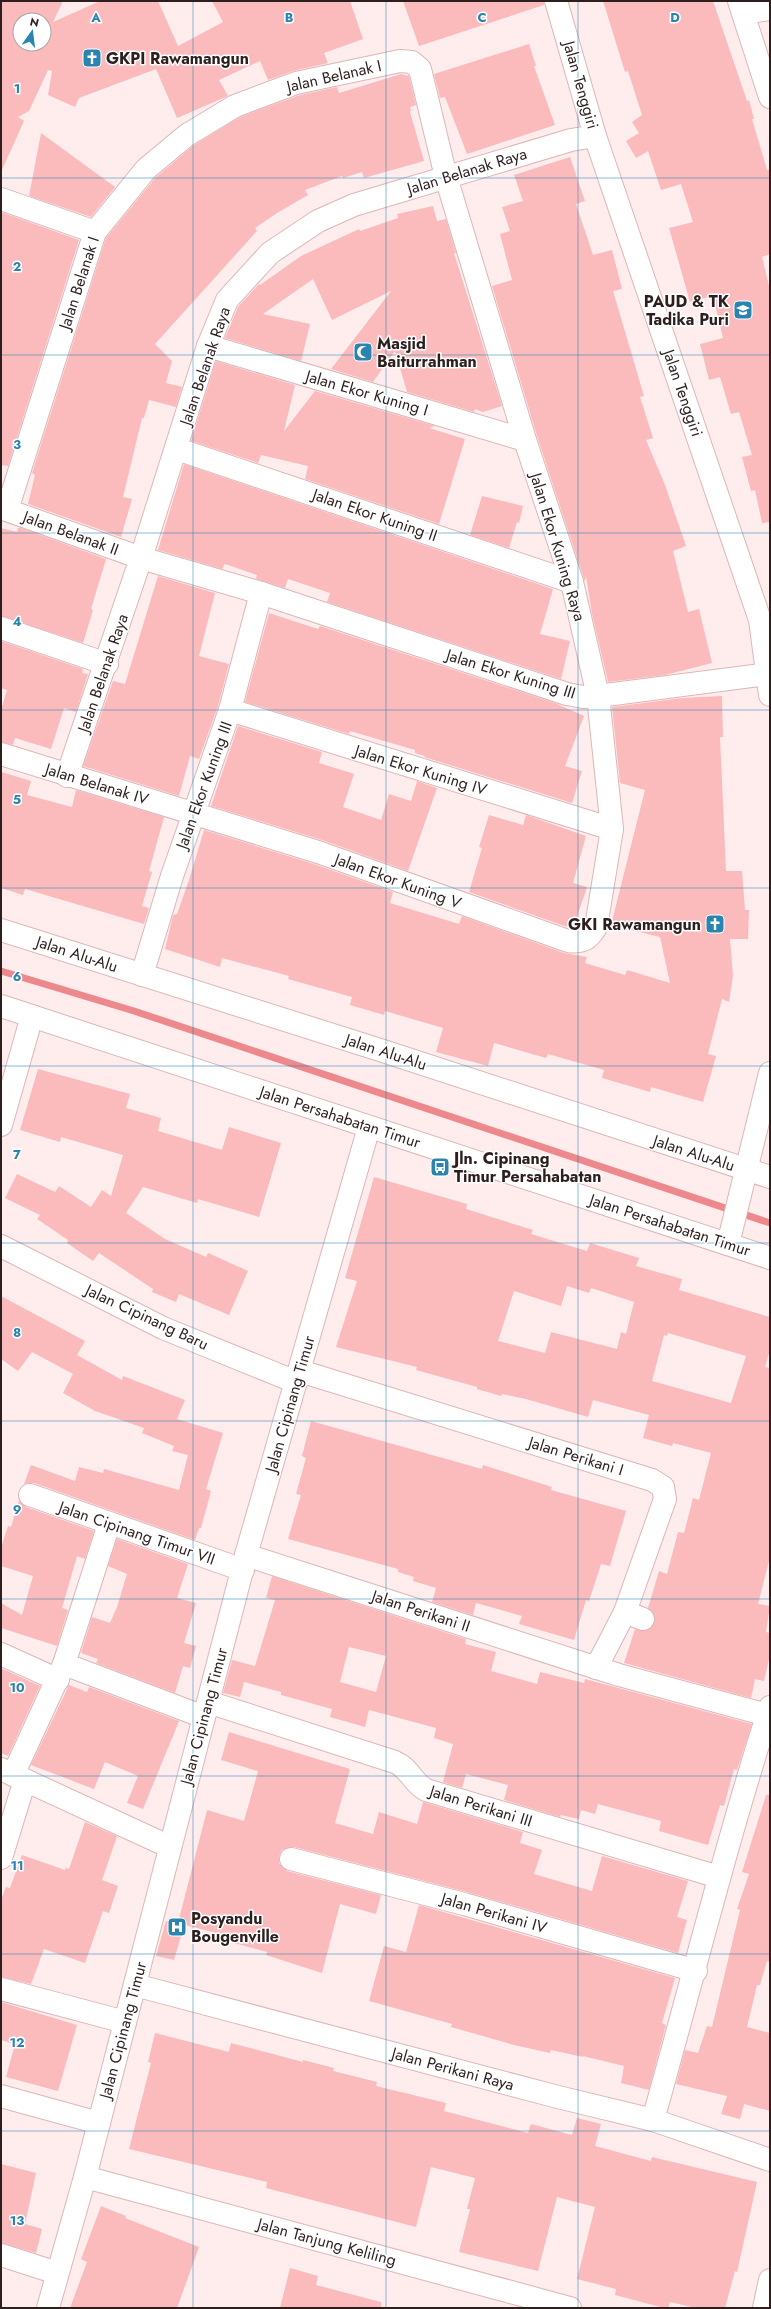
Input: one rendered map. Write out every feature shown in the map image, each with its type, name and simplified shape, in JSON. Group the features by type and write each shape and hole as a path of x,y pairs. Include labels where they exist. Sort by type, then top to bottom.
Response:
{"street":[{"name":"Jalan Tenggiri","path":"556,1 595,136 765,620 769,685"},
{"path":"770,9 741,7 770,97"},
{"name":"Jalan Belanak I","path":"4,509 95,232 146,169 187,135 235,106 296,83 400,61 412,62 420,68 446,177"},
{"name":"Jalan Belanak Raya","path":"67,776 107,664 177,449 208,346 228,300 270,253 318,221 354,205 571,140 595,136"},
{"name":"Jalan Ekor Kuning Raya","path":"446,177 525,440 572,582 598,696 612,829 596,927"},
{"path":"1,199 95,232"},
{"name":"Jalan Ekor Kuning I","path":"208,346 525,440"},
{"name":"Jalan Ekor Kuning II","path":"177,449 572,582"},
{"name":"Jalan Belanak II","path":"4,509 141,558"},
{"name":"Jalan Ekor Kuning III","path":"141,558 261,593 567,694 583,697 769,685"},
{"name":"Jalan Ekor Kuning III","path":"142,975 192,814 230,710 261,593"},
{"path":"1,628 107,664"},
{"name":"Jalan Ekor Kuning IV","path":"230,710 612,829"},
{"name":"Jalan Belanak IV","path":"1,754 67,776 192,814"},
{"name":"Jalan Ekor Kuning V","path":"192,814 318,852 568,941 583,941 591,936 596,927"},
{"name":"Jalan Alu-Alu","path":"1,930 142,975 745,1181 770,1177"},
{"name":"Jalan Persahabatan Timur","path":"1,1006 369,1127 730,1237 770,1258"},
{"path":"1,1125 32,1016"},
{"path":"730,1237 745,1181 770,1073"},
{"name":"Jalan Cipinang Timur","path":"48,2308 85,2177 244,1562 369,1127"},
{"name":"Jalan Cipinang Baru","path":"1,1246 163,1328 298,1377"},
{"name":"Jalan Perikani I","path":"298,1377 658,1482 665,1492 665,1499 634,1615 596,1668"},
{"name":"Jalan Cipinang Timur VII","path":"30,1496 109,1524 244,1562"},
{"path":"1,1858 13,1775 61,1672 109,1524"},
{"name":"Jalan Perikani II","path":"244,1562 671,1691 769,1711"},
{"name":"Jalan Perikani III","path":"1,1654 61,1672 395,1762 403,1766 417,1785 426,1790 719,1876"},
{"path":"653,2120 696,1971 719,1876 769,1711"},
{"path":"13,1775 170,1847"},
{"name":"Jalan Perikani IV","path":"291,1859 464,1904 696,1971"},
{"name":"Jalan Perikani Raya","path":"135,1985 558,2097 653,2120 770,2160"},
{"path":"1,1989 125,2022"},
{"path":"1,2096 98,2123"},
{"name":"Jalan Tanjung Keliling","path":"85,2177 570,2308"},
{"path":"1,2255 57,2273"},
{"path":"764,2308 770,2280"}],"building":[{"path":"1,1 63,1 53,22 100,1 158,1 178,46 223,22 212,1 350,1 363,39 324,53 328,63 293,71 268,80 260,61 219,80 228,96 177,118 156,69 79,98 75,107 48,95 52,71 48,70 29,111 18,117 24,121 1,172"},
{"path":"403,1 544,1 544,5 419,46"},
{"path":"603,1 713,1 747,101 749,100 754,119 752,119 767,170 770,169 770,254 762,257 770,290 770,522 762,523 755,490 751,491 742,457 752,455 739,412 731,414 720,377 709,380 700,344 723,338 713,296 690,302 669,228 693,222 681,184 661,190 648,151 636,158 626,141 639,133 632,122 642,115 628,71 625,72"},
{"path":"529,44 536,66 534,66 555,125 467,154 445,97 440,98 434,74"},
{"path":"401,74 409,76 416,105 410,107 410,112 424,161 364,178 362,172 343,178 342,176 305,190 308,195 255,228 257,231 155,344 172,361 166,383 182,387 176,407 149,400 144,418 142,418 123,497 132,499 121,537 28,504 35,475 32,473 106,238 155,178 194,145 240,117 300,95 337,87 339,93"},
{"path":"41,133 115,187 91,217 29,196"},
{"path":"570,157 585,201 576,204 593,255 612,250 622,289 613,291 644,396 640,397 653,438 646,440 665,485 686,546 673,551 688,612 699,609 712,663 665,675 608,682 592,614 586,576 585,582 537,436 492,286 512,280 500,234 510,231 502,207 523,201 514,175"},
{"path":"433,206 437,221 446,219 456,253 454,253 502,406 483,412 475,409 474,412 407,392 395,351 373,382 331,369 391,291 332,320 313,279 263,314 310,324 301,361 225,338 238,307 259,284 260,285 301,256 359,229 360,231 398,218 397,214"},
{"path":"1,212 79,240 8,466 1,465"},
{"path":"216,361 295,385 284,431 315,391 435,426 429,428 465,439 439,524 305,479 308,466 261,455 258,463 191,441"},
{"path":"184,464 553,589 540,634 570,641 561,679 327,602 330,593 288,579 285,588 256,579 257,575 225,564 222,569 158,550"},
{"path":"482,496 523,506 519,523 517,522 509,548 470,535"},
{"path":"1,528 17,532 18,528 21,528 106,559 91,609 93,610 83,643 1,616"},
{"path":"158,576 215,593 199,656 229,664 218,706 199,759 190,756 179,796 83,766 113,681 125,684"},
{"path":"269,613 318,629 320,626 555,703 584,716 565,766 582,771 572,803 424,757 425,756 415,753 415,750 350,731 349,734 245,702"},
{"path":"1,641 83,669 82,673 88,674 76,712 64,708 51,749 15,738 13,745 1,742 1,710 7,690 1,688"},
{"path":"722,696 723,737 720,737 726,871 742,871 745,910 749,910 748,939 730,939 733,976 729,1002 722,999 708,1054 716,1056 703,1102 651,1087 650,1092 602,1078 604,1070 548,1054 546,1058 494,1043 488,1066 436,1052 443,1028 385,1011 384,1015 350,1005 352,997 288,979 289,976 222,958 220,967 165,949 173,915 177,914 204,830 314,864 393,892 390,903 459,924 462,916 564,953 587,957 585,963 625,975 627,970 670,983 660,937 611,925 645,790 620,783 612,707 682,698"},
{"path":"238,726 322,752 319,763 354,774 343,807 381,820 389,794 411,801 417,781 437,788 408,871 322,840 211,806"},
{"path":"1,772 31,781 27,795 72,807 76,790 164,817 149,871 152,872 142,906 149,908 144,924 25,889 23,895 1,888"},
{"path":"489,815 523,825 526,815 586,836 573,883 587,887 573,929 469,892 482,848 479,847"},
{"path":"38,1069 130,1094 126,1108 161,1118 158,1131 222,1150 229,1127 281,1143 259,1217 198,1199 197,1203 143,1187 126,1213 165,1239 206,1257 208,1253 248,1271 229,1315 179,1294 176,1302 152,1292 153,1289 99,1253 93,1261 67,1243 68,1240 37,1219 40,1215 5,1198 17,1174 55,1192 59,1186 91,1207 102,1190 111,1196 123,1155 61,1137 60,1142 20,1130"},
{"path":"374,1177 467,1204 466,1209 533,1230 531,1234 587,1251 590,1243 639,1258 636,1266 682,1279 679,1290 770,1317 770,1350 765,1367 770,1368 770,1557 758,1604 770,1606 766,1632 770,1633 770,1655 764,1681 755,1679 751,1698 624,1663 635,1629 645,1631 654,1624 655,1617 648,1608 659,1571 667,1574 678,1532 684,1533 693,1498 699,1500 711,1453 673,1443 672,1446 643,1438 649,1415 593,1400 588,1417 526,1399 502,1394 501,1396 477,1389 477,1387 416,1370 417,1367 336,1347 357,1281 345,1278","holes":["567,1286 589,1293 591,1288 634,1302 626,1334 621,1332 617,1349 551,1332 545,1353 498,1341 514,1291 561,1306","668,1333 746,1356 731,1403 652,1381 664,1335 667,1336"]},
{"path":"1,1296 85,1341 77,1355 122,1380 123,1376 185,1400 177,1419 223,1433 206,1489 211,1491 201,1528 199,1528 195,1540 34,1483 24,1484 31,1465 75,1481 79,1467 103,1473 104,1469 179,1490 188,1455 172,1451 174,1446 142,1433 144,1428 95,1411 63,1393 73,1374 32,1352 18,1371 1,1359"},
{"path":"311,1421 482,1469 483,1465 552,1487 551,1490 626,1511 610,1566 601,1564 589,1601 586,1600 574,1640 519,1624 522,1616 476,1603 473,1615 432,1602 436,1588 413,1581 414,1577 398,1572 398,1569 288,1539 301,1495 296,1494 306,1458 302,1456"},
{"path":"19,1500 26,1507 94,1531 85,1559 77,1556 62,1608 68,1610 57,1646 1,1628 1,1603 22,1615 33,1576 1,1566 1,1548 8,1526 11,1527"},
{"path":"117,1539 188,1564 177,1598 196,1603 184,1643 196,1646 190,1668 183,1666 175,1693 96,1663 98,1659 81,1653 92,1617 110,1623 117,1607 127,1574 108,1566"},
{"path":"272,1576 466,1639 465,1644 496,1652 491,1671 537,1684 540,1672 584,1683 585,1679 752,1724 737,1770 734,1769 724,1806 720,1805 708,1845 659,1831 661,1821 598,1804 595,1814 581,1810 579,1819 561,1815 560,1817 504,1800 508,1785 466,1774 462,1788 443,1782 453,1744 434,1738 436,1728 369,1710 365,1727 330,1717 332,1709 281,1695 281,1692 244,1682 240,1697 223,1693 232,1660 255,1666 275,1600 266,1598","holes":["349,1647 386,1656 376,1692 340,1682"]},
{"path":"1,1668 40,1686 8,1756 1,1753"},
{"path":"69,1685 87,1692 89,1687 179,1721 143,1809 127,1803 138,1776 105,1762 94,1789 31,1765"},
{"path":"229,1732 350,1769 335,1823 373,1834 379,1812 417,1824 423,1802 523,1832 520,1843 542,1850 534,1874 592,1891 602,1856 688,1881 677,1917 687,1920 678,1953 467,1892 294,1847 282,1850 279,1856 279,1863 287,1871 381,1895 376,1914 340,1904 322,1973 266,1955 267,1952 234,1943 235,1938 178,1923 207,1810 244,1821 258,1771 221,1760"},
{"path":"766,1795 770,1795 770,1962 767,1961 760,1985 757,1985 747,2027 770,2033 770,2111 744,2104 740,2119 721,2114 727,2096 676,2084 685,2050 698,2053 707,2026 712,2027 740,1910 737,1909 749,1874 742,1872"},
{"path":"85,1822 117,1836 102,1880 118,1886 109,1913 103,1911 85,1963 44,1949 31,1984 1,1977 1,1900 6,1887 10,1888 22,1855 65,1870 66,1868 69,1869"},
{"path":"419,1905 675,1978 662,2023 666,2025 649,2090 621,2083 624,2066 583,2056 551,2050 550,2053 514,2045 451,2027 452,2024 369,2001 384,1946 406,1952"},
{"path":"166,1921 184,1926 174,1960 156,1956"},
{"path":"1,2002 77,2025 58,2091 6,2077 15,2044 1,2040"},
{"path":"155,2033 229,2052 231,2043 303,2062 303,2060 334,2068 333,2071 377,2082 376,2086 446,2103 444,2111 528,2133 531,2124 572,2135 577,2118 601,2124 595,2146 651,2161 652,2157 757,2182 737,2272 735,2271 725,2308 696,2308 670,2302 668,2308 664,2308 615,2295 616,2289 577,2279 595,2207 557,2197 538,2271 459,2252 470,2209 467,2209 475,2178 431,2167 416,2227 266,2188 267,2182 129,2149 151,2063 148,2062"},
{"path":"1,2164 36,2173 25,2224 42,2229 36,2253 1,2243"},
{"path":"101,2206 126,2216 125,2218 199,2247 177,2308 70,2308 87,2262 81,2259"},
{"path":"290,2268 318,2276 316,2285 381,2302 381,2308 280,2308"}],"waterway":[{"path":"1,971 134,1011 770,1223"}],"place":[{"name":"GKPI Rawamangun","path":"92,58"},
{"name":"PAUD & TK Tadika Puri","path":"743,310"},
{"name":"Masjid Baiturrahman","path":"363,352"},
{"name":"GKI Rawamangun","path":"715,924"},
{"name":"Jln. Cipinang Timur Persahabatan","path":"440,1167"},
{"name":"Posyandu Bougenville","path":"177,1927"}]}
